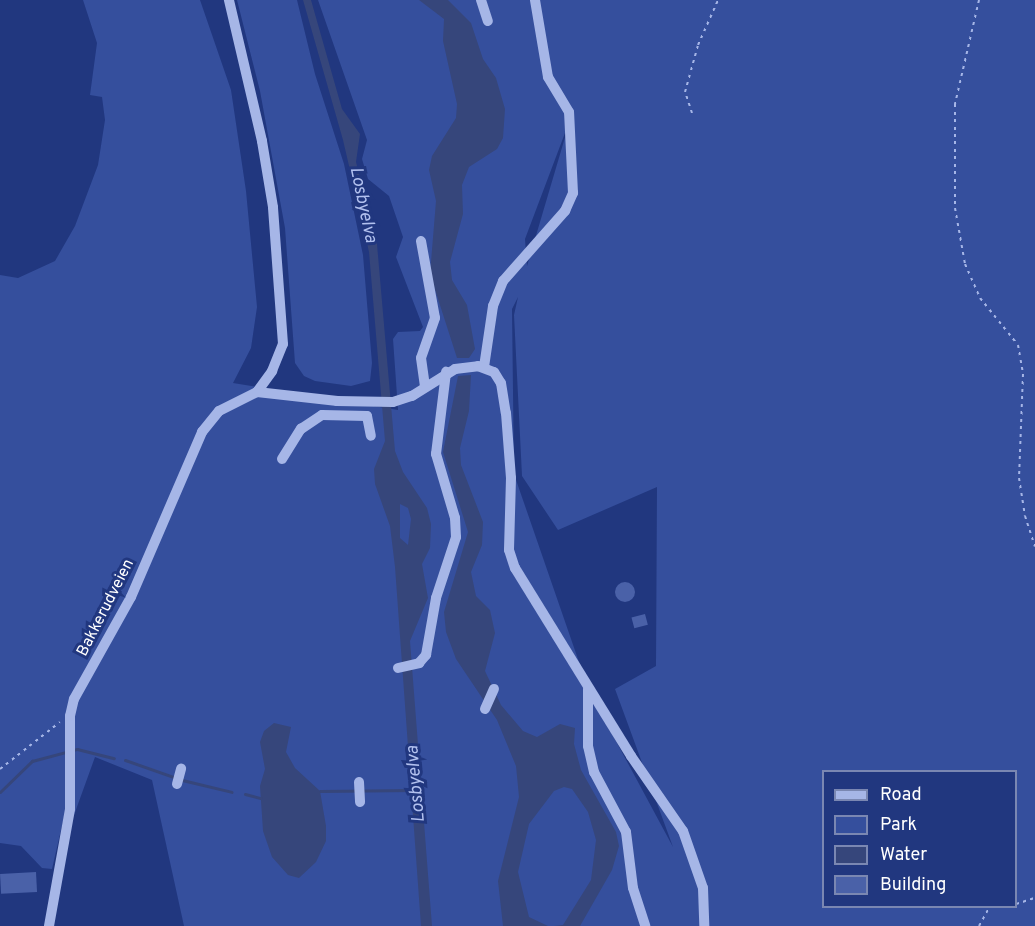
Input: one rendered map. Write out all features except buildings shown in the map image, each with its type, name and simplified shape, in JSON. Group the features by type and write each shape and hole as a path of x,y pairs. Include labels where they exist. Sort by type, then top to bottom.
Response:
{"street":[{"name":"Bakkerudveien","path":"49,926 70,809 70,716 74,699 131,597 202,432 219,411 257,392 272,371 283,344 273,207 262,141 229,0"},
{"path":"481,0 488,21"},
{"path":"484,367 493,306 502,281 565,212 573,193 569,112 548,77 535,0"},
{"path":"421,241 425,278 435,318 421,358 425,386"},
{"path":"257,392 363,403 393,402 425,386 446,372 484,367 494,372 501,383 506,413 511,477 508,550 525,586 588,689 683,831 703,888 704,926"},
{"path":"398,668 416,664 426,656 436,598 456,537 455,518 436,454 448,386 446,372"},
{"path":"363,403 371,436"},
{"path":"282,459 291,441 313,419 335,413 368,416"},
{"path":"485,709 494,689"},
{"path":"588,689 587,730 594,772 626,832 633,888 645,926"},
{"path":"177,784 181,769"},
{"path":"359,782 360,802"}],"path":[{"path":"692,113 685,92 698,45 718,0"},
{"path":"980,0 955,104 955,208 969,273 981,298 1018,345 1023,374 1019,478 1025,516 1035,546"},
{"path":"0,769 28,744 70,716"},
{"path":"1017,904 1035,898"},
{"path":"979,926 989,908"}],"green space":[{"path":"83,0 200,0 231,90 246,191 257,307 251,348 233,383 398,410 393,339 398,332 420,331 423,327 396,257 403,237 389,196 368,179 362,159 367,140 318,0 1035,0 1035,926 184,926 152,780 95,757 73,818 64,817 52,869 42,868 21,846 0,843 0,275 18,278 55,261 75,226 98,165 105,120 102,97 90,95 97,43","holes":["566,134 527,266 525,239","518,297 514,315 522,476 558,530 657,487 656,666 615,689 673,847 589,691 514,474 512,309"]},
{"path":"237,0 297,0 315,74 344,164 363,255 372,363 370,381 351,386 315,381 304,376 295,363 285,228 260,91"}],"water":[{"name":"Losbyelva","path":"303,0 311,0 342,109 360,134 356,162 377,244 395,451 403,472 427,508 431,524 430,548 422,564 428,598 410,641 432,926 421,926 395,567 390,526 375,484 374,469 385,441 369,252 343,140","holes":["400,504 408,508 411,519 408,545 400,538"]},
{"path":"419,0 448,0 471,23 483,59 496,78 505,109 503,138 497,149 469,167 462,185 463,214 450,262 452,280 467,305 475,349 469,358 457,358 430,274 436,201 429,170 432,156 456,118 457,104 443,41 444,19"},
{"path":"471,375 469,411 460,448 461,465 483,522 482,545 471,572 476,596 490,610 495,633 485,671 501,705 523,731 537,737 560,724 575,728 574,744 581,770 616,832 619,846 612,870 580,926 554,926 563,925 591,880 596,840 588,812 572,789 564,787 554,791 529,824 518,872 529,917 548,926 503,926 498,881 519,797 516,766 497,720 456,659 446,632 444,612 468,532 443,452 458,376"},
{"path":"274,723 291,727 286,752 295,768 320,791 326,826 326,841 316,862 299,878 288,875 272,857 263,831 260,786 265,769 260,742 264,731"}],"waterway":[{"path":"0,792 32,761 77,749 114,758"},
{"path":"125,760 182,780 232,792"},
{"name":"Losbyelva","path":"320,791 415,790"},
{"path":"245,794 260,798"}]}
